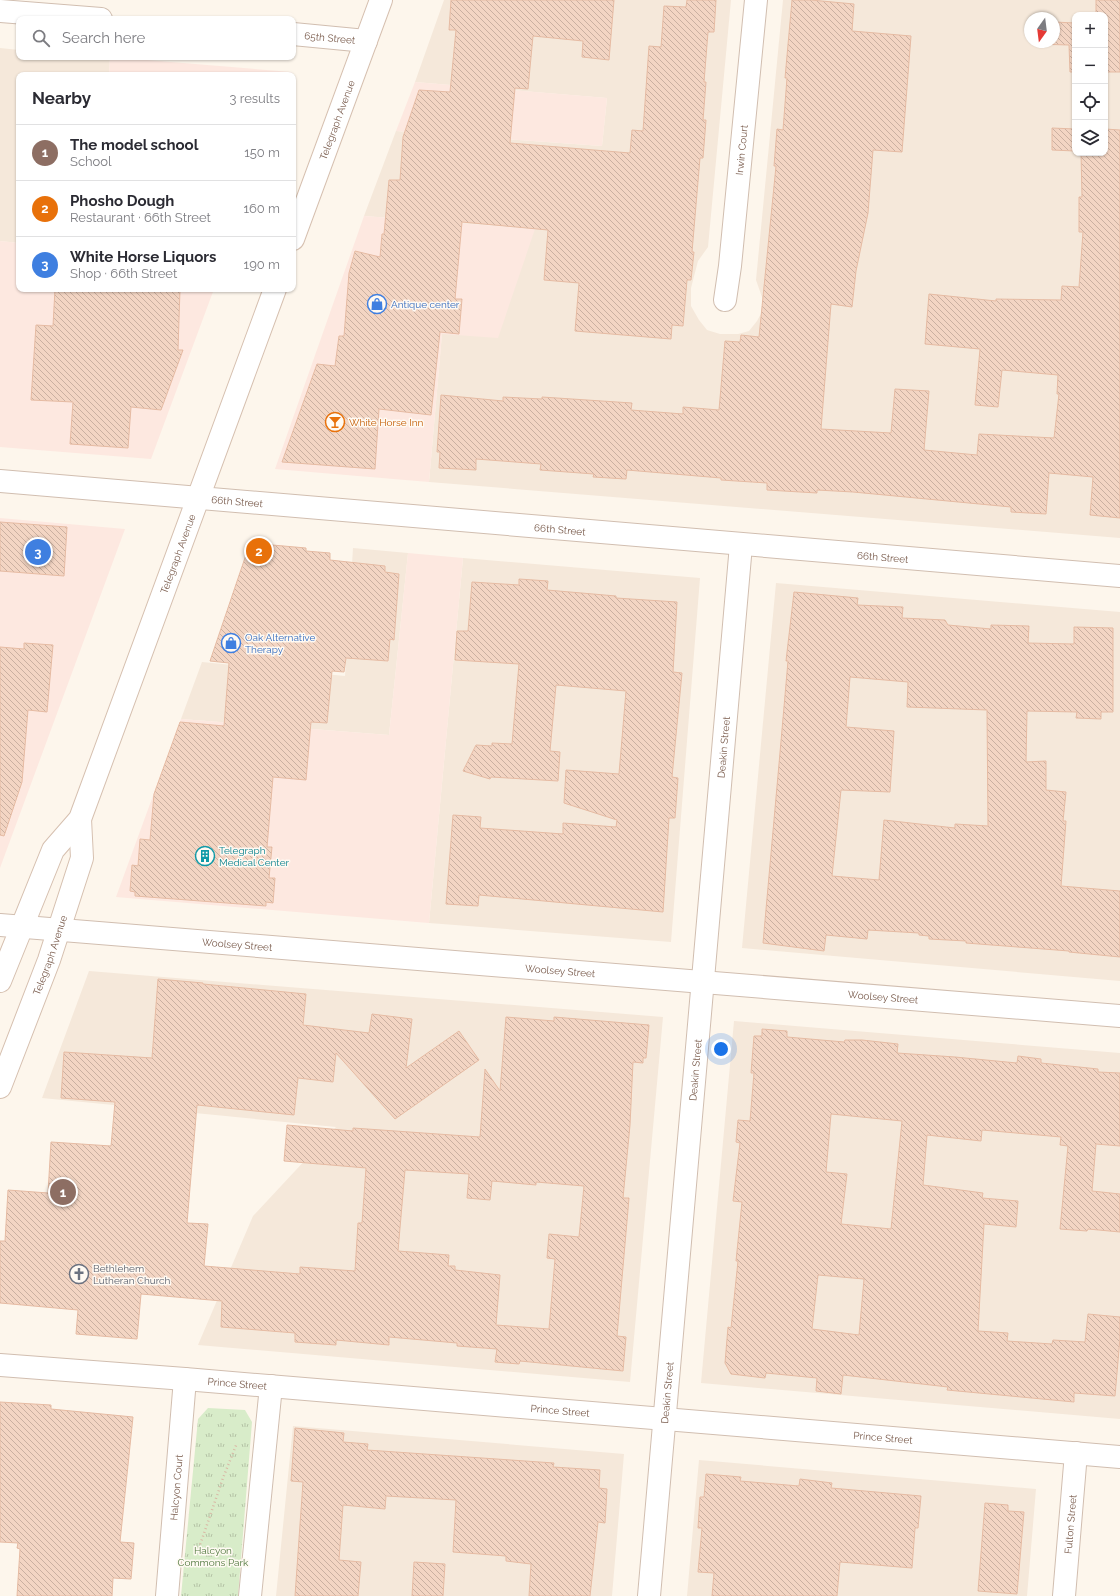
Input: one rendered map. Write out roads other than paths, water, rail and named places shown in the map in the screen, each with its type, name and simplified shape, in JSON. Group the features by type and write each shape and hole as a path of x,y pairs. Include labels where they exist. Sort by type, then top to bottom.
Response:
{"street":[{"name":"Telegraph Avenue","path":"296,231 381,0"},
{"name":"Irwin Court","path":"725,300 730,266 756,0"},
{"path":"0,11 63,16"},
{"name":"65th Street","path":"296,34 366,41"},
{"name":"Telegraph Avenue","path":"0,981 53,850 80,820 274,292"},
{"name":"66th Street","path":"0,481 1120,576"},
{"name":"Deakin Street","path":"649,1596 741,545"},
{"name":"Telegraph Avenue","path":"0,1087 49,960 82,858 80,820"},
{"name":"Woolsey Street","path":"0,925 1120,1016"},
{"name":"Prince Street","path":"0,1365 1120,1457"},
{"name":"Halcyon Court","path":"168,1596 185,1379"},
{"path":"250,1596 270,1386"},
{"name":"Fulton Street","path":"1064,1596 1076,1453"}],"place":[{"name":"Antique center","path":"377,304"},
{"name":"White Horse Inn","path":"335,422"},
{"name":"Phosho Dough","path":"259,551"},
{"name":"White Horse Liquors","path":"38,552"},
{"name":"Oak Alternative Therapy","path":"231,643"},
{"name":"Telegraph Medical Center","path":"205,856"},
{"name":"The model school","path":"63,1192"},
{"name":"Bethlehem Lutheran Church","path":"79,1274"}],"park label":[{"name":"Halcyon Commons Park","path":"213,1556"}]}
